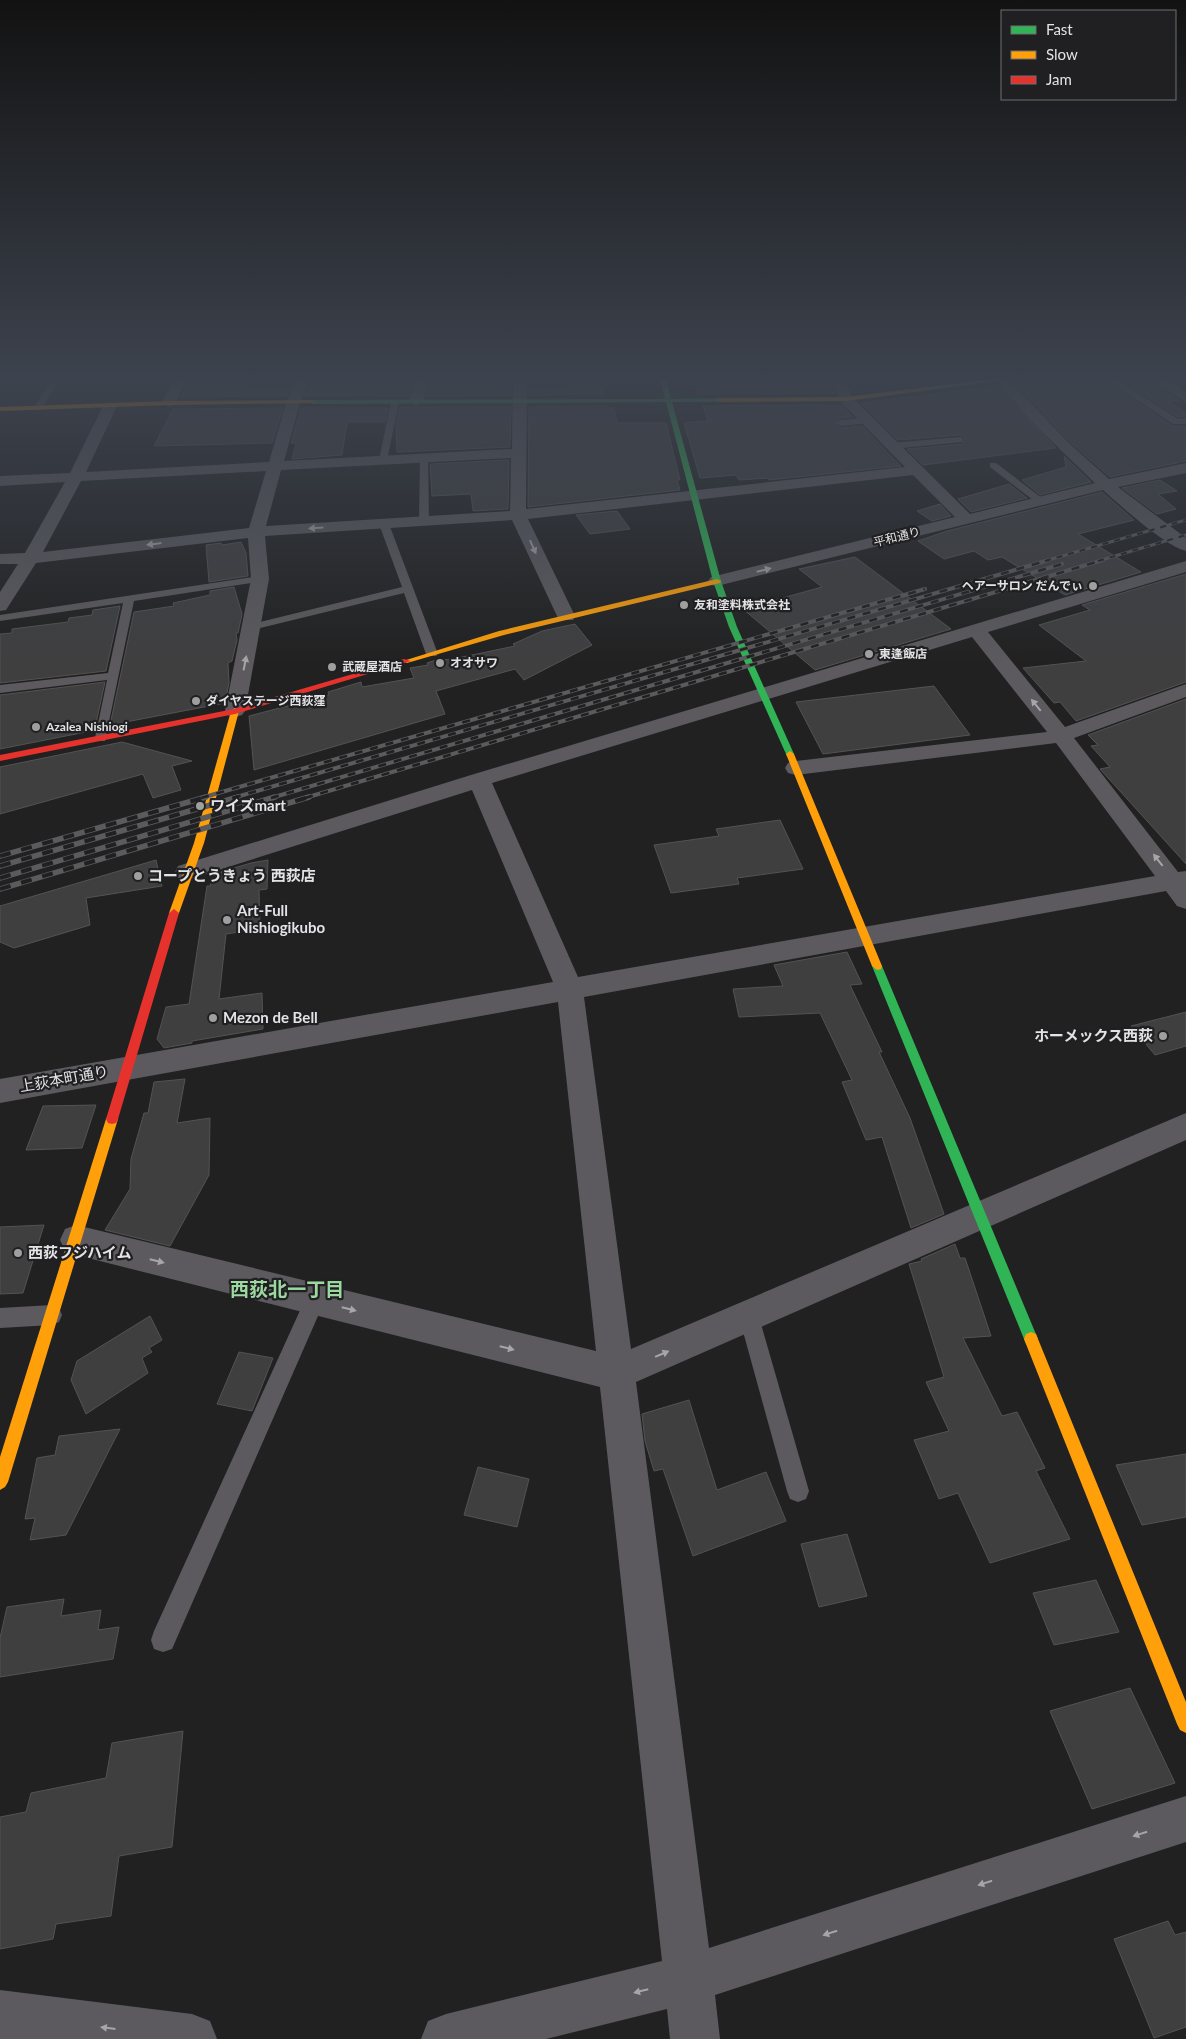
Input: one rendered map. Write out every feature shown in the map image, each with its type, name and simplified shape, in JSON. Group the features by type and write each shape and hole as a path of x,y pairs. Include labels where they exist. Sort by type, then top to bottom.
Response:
{"street":[{"path":"0,606 33,558 77,474"},
{"path":"0,481 128,474"},
{"path":"0,1482 76,1240 187,872 199,843 235,711 260,579 256,532 274,474"},
{"path":"519,474 518,515 566,616"},
{"path":"689,474 717,581 733,627 796,768 1027,1330 1186,1724"},
{"path":"0,559 33,558 256,532 518,515 878,474"},
{"path":"919,474 966,520"},
{"path":"1095,474 1141,514 1186,546"},
{"name":"平和通り","path":"717,581 1040,501 1157,474"},
{"path":"187,872 479,780 1186,566"},
{"path":"0,758 235,711 566,616 717,581"},
{"path":"976,630 1182,887"},
{"path":"796,768 1035,741 1061,736 1186,690"},
{"path":"479,780 570,990 648,1630 695,2039"},
{"name":"上荻本町通り","path":"0,1091 865,936 1182,887"},
{"path":"76,1240 616,1373 749,1317 978,1214 1186,1126"},
{"path":"446,2039 688,1979 1186,1819"},
{"path":"0,2015 192,2039"}],"lane":[{"path":"424,474 424,521"},
{"path":"1005,474 1040,501"},
{"path":"384,524 432,654"},
{"path":"0,618 260,579"},
{"path":"252,627 409,589"},
{"path":"101,738 129,599"},
{"path":"0,689 114,676"},
{"path":"163,1640 315,1300"},
{"path":"0,1318 52,1315"},
{"path":"749,1317 798,1491"}],"building":[{"path":"431,474 509,474 508,509 473,511 471,494 432,496"},
{"path":"528,474 679,474 680,480 677,480 680,490 528,507"},
{"path":"699,474 824,474 769,480 768,478 739,480 736,475 700,478"},
{"path":"1042,474 1083,474 1091,482 1040,495 1022,480"},
{"path":"1107,474 1124,474 1110,477"},
{"path":"1160,480 1177,491 1158,494 1176,509 1157,514 1122,488"},
{"path":"1009,484 1027,498 971,512 958,499"},
{"path":"1102,492 1134,520 1078,534 1141,572 1065,595 1002,557 988,560 974,551 944,559 918,541 947,531"},
{"path":"940,504 951,516 932,521 917,511"},
{"path":"617,511 630,529 590,534 576,515"},
{"path":"241,542 246,553 248,576 209,582 206,545"},
{"path":"855,557 951,629 815,670 743,609 822,587 799,569"},
{"path":"1186,574 1186,682 1076,721 1060,702 1054,703 1023,668 1086,661 1039,625 1090,610 1082,605"},
{"path":"234,587 242,614 238,633 236,633 237,640 232,661 228,663 229,683 225,703 110,725 134,612 174,606 173,603 210,595 210,591"},
{"path":"120,606 106,671 0,683 0,634 12,633 12,629 68,622 69,618 92,615 93,610"},
{"path":"575,624 592,645 524,680 515,669 436,691 445,714 254,770 249,716 329,695 328,692 361,682 362,687 414,678 410,668 428,665 427,663 433,661 453,659 515,646 513,644 542,631"},
{"path":"105,682 95,728 79,730 86,732 0,749 0,695"},
{"path":"934,686 970,735 823,754 796,702"},
{"path":"1186,699 1186,864 1100,769 1110,767 1091,746 1098,745 1088,735"},
{"path":"122,742 192,761 172,766 181,790 153,798 143,774 0,814 0,767"},
{"path":"780,820 803,869 737,878 739,884 671,893 654,845 719,836 716,829"},
{"path":"156,860 162,886 86,898 90,925 14,948 0,942 0,906"},
{"path":"268,860 267,889 259,890 260,929 226,934 219,999 262,993 263,1029 192,1041 192,1043 164,1048 157,1039 166,1007 189,1004 207,886 210,886 212,879 220,877 221,872 233,871 234,868"},
{"path":"847,952 862,984 850,985 882,1052 879,1052 910,1118 944,1214 911,1228 882,1137 866,1140 842,1082 852,1080 820,1013 739,1017 733,989 783,986 774,965"},
{"name":"ホーメックス西荻","path":"1186,1012 1186,1046 1155,1055 1131,1026"},
{"path":"185,1079 177,1123 210,1118 209,1175 170,1246 105,1230 130,1189 131,1159 144,1113 148,1113 154,1082"},
{"path":"96,1105 82,1148 26,1150 43,1106"},
{"name":"西荻フジハイム","path":"44,1225 23,1293 0,1294 0,1227"},
{"path":"955,1244 960,1258 965,1258 991,1336 963,1338 1002,1416 1017,1412 1045,1468 1036,1471 1070,1539 990,1563 958,1493 939,1499 914,1440 949,1431 926,1382 944,1377 909,1264 922,1261 921,1259"},
{"path":"150,1316 162,1340 149,1348 152,1352 142,1358 148,1373 86,1414 71,1380 77,1361"},
{"path":"239,1352 273,1358 252,1411 217,1404"},
{"path":"689,1400 717,1490 766,1472 786,1521 693,1556 663,1469 654,1471 645,1441 642,1414"},
{"path":"120,1429 66,1535 30,1540 35,1518 25,1519 37,1458 55,1455 59,1436"},
{"path":"1186,1454 1186,1517 1142,1525 1116,1465"},
{"path":"478,1467 529,1479 517,1527 464,1515"},
{"path":"847,1534 867,1596 819,1607 801,1544"},
{"path":"1096,1580 1119,1632 1054,1645 1033,1593"},
{"path":"64,1599 61,1616 101,1610 98,1630 119,1627 113,1659 0,1677 0,1638 7,1607"},
{"path":"1130,1688 1175,1783 1092,1809 1050,1711"},
{"path":"183,1731 172,1847 119,1856 111,1916 56,1924 53,1939 0,1949 0,1817 26,1812 31,1793 106,1778 112,1743"},
{"path":"1168,1921 1175,1935 1186,1932 1186,2027 1154,2038 1114,1939"}],"railway":[{"path":"1045,561 1186,520"},
{"path":"1098,561 1186,535"},
{"path":"233,798 1049,560"},
{"path":"305,798 1103,560"},
{"path":"271,798 1062,564"},
{"path":"201,798 925,589"},
{"path":"0,856 206,797"},
{"path":"0,866 238,797"},
{"path":"0,878 275,797"},
{"path":"0,889 309,797"}],"traffic: fast":[{"path":"688,474 717,581 733,627 790,754"},
{"path":"877,966 1031,1339"}],"traffic: slow":[{"path":"407,661 502,633 717,581"},
{"path":"174,913 199,843 235,711"},
{"path":"790,754 877,966"},
{"path":"0,1482 112,1119"},
{"path":"1031,1339 1186,1724"}],"traffic: jam":[{"path":"0,758 235,711 407,661"},
{"path":"112,1119 174,913"}],"place":[{"name":"ヘアーサロン だんでぃ","path":"1093,586"},
{"name":"友和塗料株式会社","path":"684,605"},
{"name":"東逢飯店","path":"869,654"},
{"name":"オオサワ","path":"440,663"},
{"name":"武蔵屋酒店","path":"332,667"},
{"name":"ダイヤステージ西荻窪","path":"196,701"},
{"name":"Azalea Nishiogi","path":"36,727"},
{"name":"ワイズmart","path":"200,806"},
{"name":"コープとうきょう 西荻店","path":"138,876"},
{"name":"Art-Full Nishiogikubo","path":"227,920"},
{"name":"Mezon de Bell","path":"213,1018"},
{"name":"ホーメックス西荻","path":"1163,1036"},
{"name":"西荻フジハイム","path":"18,1253"}],"district":[{"name":"西荻北一丁目","path":"287,1289"}]}
